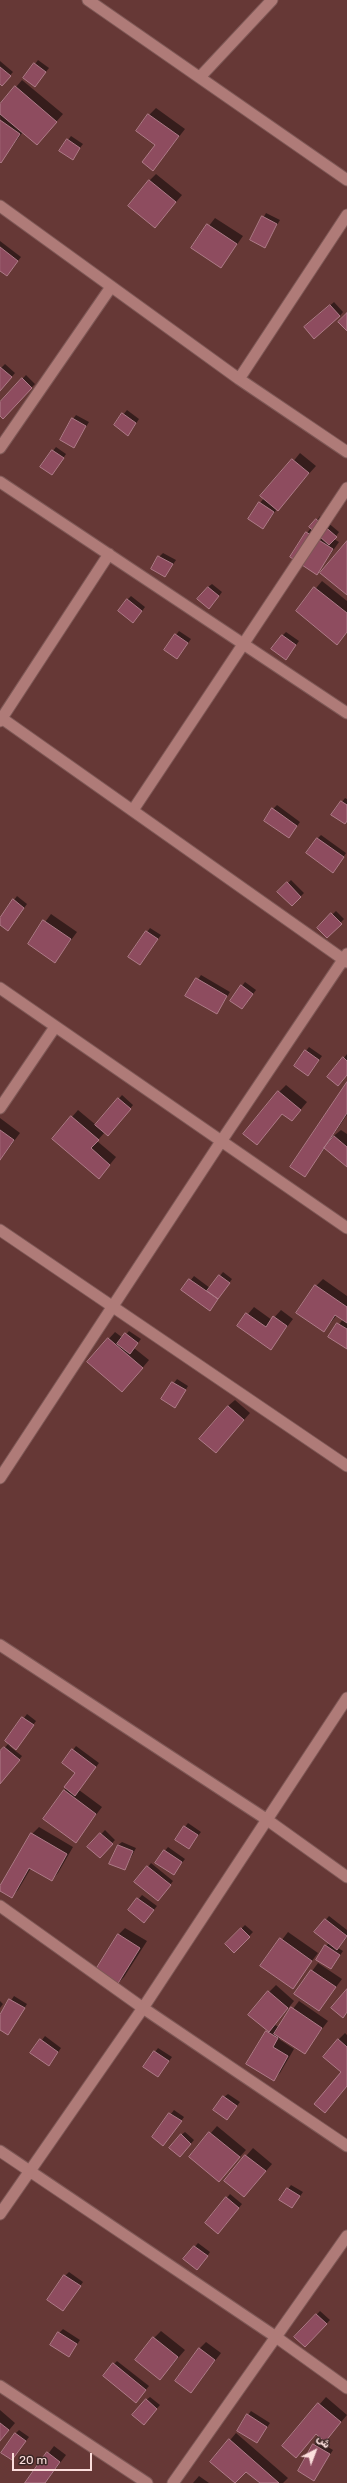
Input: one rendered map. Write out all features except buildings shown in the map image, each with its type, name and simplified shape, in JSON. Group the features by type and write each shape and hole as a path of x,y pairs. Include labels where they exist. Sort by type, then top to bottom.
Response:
{"street":[{"path":"88,0 347,180"},
{"path":"200,78 272,0"},
{"path":"0,206 239,378 347,452"},
{"path":"239,378 347,215"},
{"path":"0,448 111,287"},
{"path":"0,482 347,713"},
{"path":"133,810 347,488"},
{"path":"0,1478 222,1140 346,958 1,719 109,554"},
{"path":"0,988 222,1140 347,1228"},
{"path":"0,1108 55,1027"},
{"path":"0,1230 114,1306 347,1466"},
{"path":"0,1645 266,1819 347,1877"},
{"path":"0,2214 29,2170 143,2008 347,1698"},
{"path":"0,1906 143,2008 347,2146"},
{"path":"0,2151 276,2337 347,2388"},
{"path":"173,2483 347,2236"},
{"path":"0,2386 147,2483"}]}
